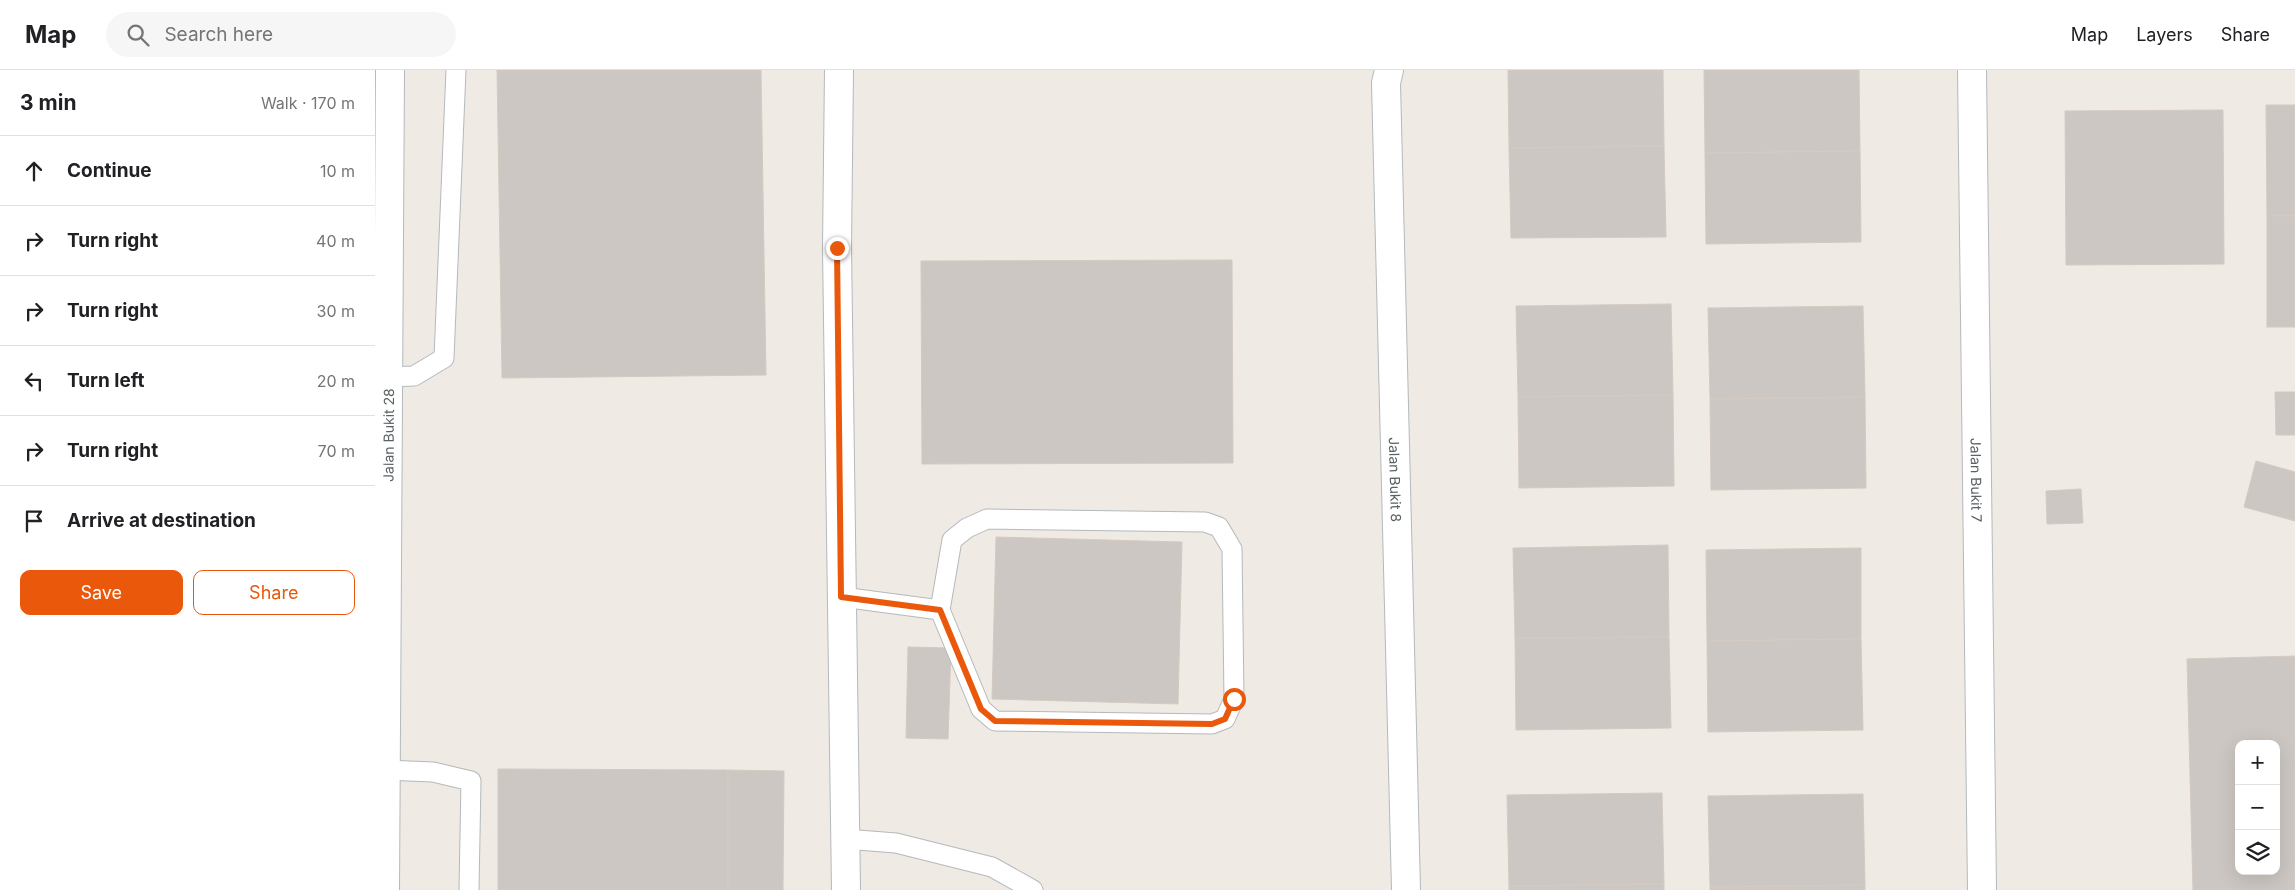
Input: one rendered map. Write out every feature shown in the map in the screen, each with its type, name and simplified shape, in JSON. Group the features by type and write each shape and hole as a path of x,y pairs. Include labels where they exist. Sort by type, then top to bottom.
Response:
{"street":[{"name":"Jalan Bukit 28","path":"385,890 385,770 381,593 388,377 382,290 382,149 390,70"},
{"path":"839,70 837,248 846,890"},
{"name":"Jalan Bukit 7","path":"1972,70 1982,890"},
{"name":"Jalan Bukit 8","path":"1387,74 1406,890"}],"lane":[{"path":"388,377 414,376 444,358 456,70"},
{"path":"987,519 1205,522 1219,527 1232,549 1234,699 1225,719 1212,724 995,721 981,709 940,610 952,540 967,528 987,519"},
{"path":"841,597 940,610"},
{"path":"385,770 433,772 471,781 469,890"},
{"path":"845,839 896,843 992,866 1033,890"}],"building":[{"path":"497,70 761,70 766,375 502,378"},
{"path":"1508,70 1663,70 1664,146 1509,148"},
{"path":"1704,70 1859,70 1860,151 1705,153"},
{"path":"2266,105 2295,105 2295,216 2267,216"},
{"path":"2223,110 2224,264 2066,265 2065,111"},
{"path":"1664,146 1666,237 1511,238 1509,148"},
{"path":"1860,151 1861,242 1706,244 1705,153"},
{"path":"2267,216 2295,216 2295,327 2267,327"},
{"path":"1232,260 1233,463 922,464 921,261"},
{"path":"1671,304 1673,395 1518,397 1516,306"},
{"path":"1863,306 1865,397 1710,399 1708,308"},
{"path":"2275,392 2295,392 2295,435 2276,435"},
{"path":"1673,395 1674,486 1519,488 1518,397"},
{"path":"1865,397 1866,488 1711,490 1710,399"},
{"path":"2256,461 2295,472 2295,521 2244,507"},
{"path":"2081,489 2083,523 2047,524 2046,491"},
{"path":"996,537 1182,542 1178,704 992,699"},
{"path":"1668,545 1669,637 1515,638 1513,548"},
{"path":"1861,548 1861,639 1707,641 1706,550"},
{"path":"1669,637 1671,728 1516,730 1515,638"},
{"path":"1861,639 1863,730 1708,732 1707,641"},
{"path":"908,647 951,648 948,739 906,738"},
{"path":"2295,656 2295,890 2193,890 2187,659"},
{"path":"498,769 728,770 728,890 498,890"},
{"path":"728,770 784,771 783,890 728,890"},
{"path":"1662,793 1664,884 1509,886 1507,795"},
{"path":"1863,794 1865,885 1710,887 1708,796"},
{"path":"1664,884 1664,890 1509,890 1509,886"},
{"path":"1865,885 1865,890 1710,890 1710,887"}],"route":[{"path":"837,248 841,597 940,610 981,709 995,721 1212,724 1225,719 1234,699"}]}
